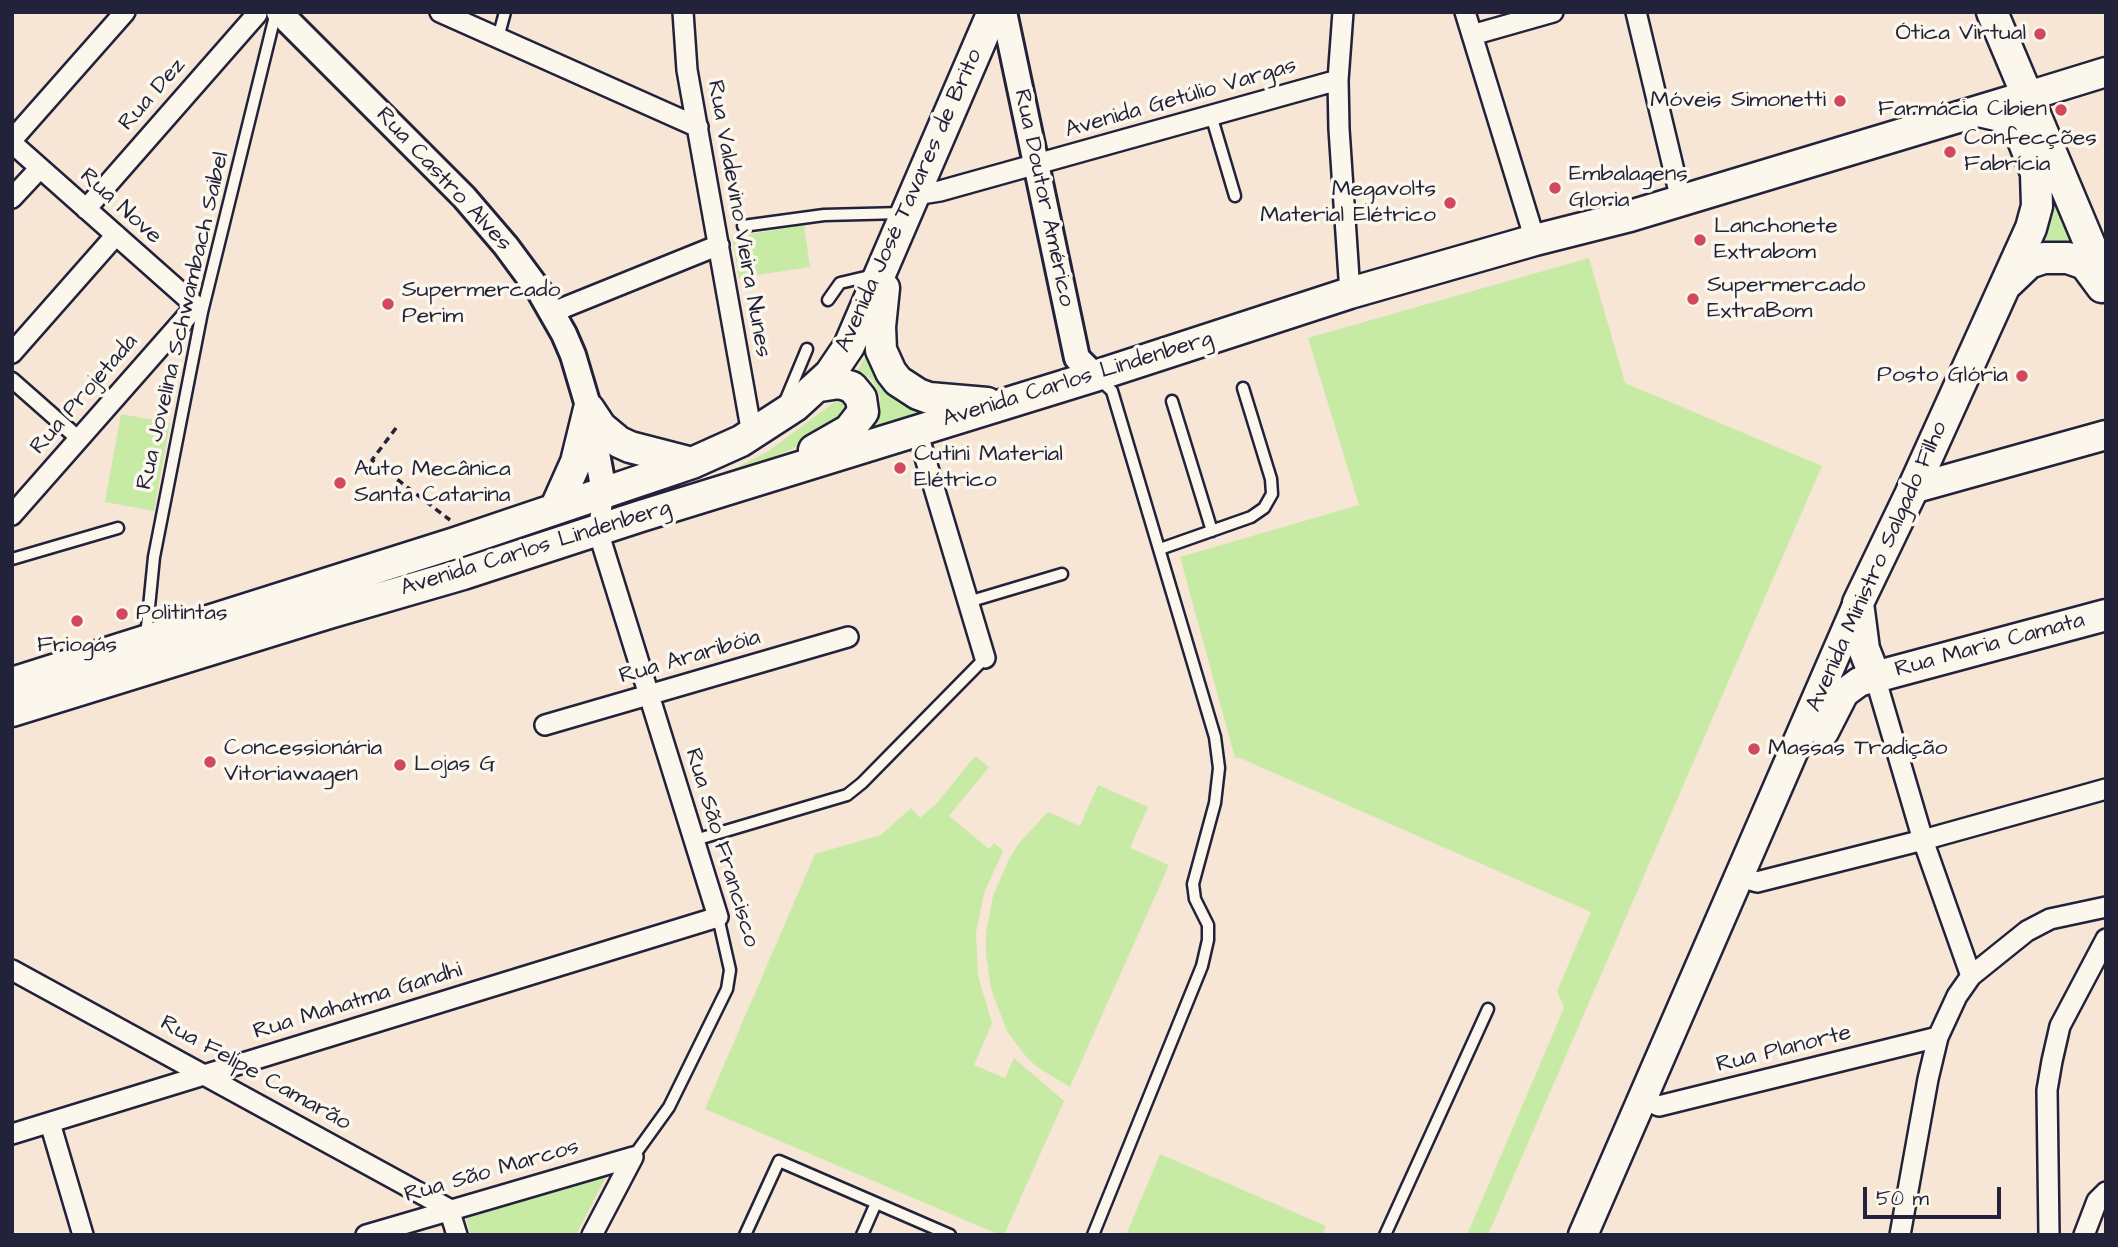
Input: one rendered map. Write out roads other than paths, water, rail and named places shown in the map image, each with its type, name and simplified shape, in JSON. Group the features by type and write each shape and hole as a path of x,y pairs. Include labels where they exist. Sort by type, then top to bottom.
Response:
{"main road":[{"name":"Avenida José Tavares de Brito","path":"820,386 849,346 993,12"},
{"path":"1992,12 2102,265"},
{"name":"Avenida Carlos Lindenberg","path":"12,711 1096,376 1350,293 1630,216 2106,72"},
{"name":"Avenida Ministro Salgado Filho","path":"1583,1235 1651,1102 1749,879 1858,603 2035,217 2038,184 2021,135 2014,124 2001,116 1979,111"},
{"path":"2004,286 2029,263 2044,258 2068,258 2085,264 2106,294"},
{"path":"885,265 879,339 885,362 891,372 908,389 929,398 1001,404"},
{"path":"761,479 844,434 859,420 863,404 852,387 839,383 820,386"},
{"name":"Avenida Carlos Lindenberg","path":"12,683 455,543 692,464 752,434 796,406 820,386"},
{"path":"589,409 601,428 619,442 692,464"},
{"path":"555,509 569,482 579,453 589,409"},
{"path":"1912,489 2106,435"},
{"path":"604,492 641,516"},
{"path":"1858,603 1864,649 1875,677"},
{"name":"Rua Maria Camata","path":"1875,677 2106,615"},
{"name":"Avenida Ministro Salgado Filho","path":"1749,879 1838,700 1851,686 1875,677"},
{"name":"Avenida Ministro Salgado Filho","path":"1603,1235 1651,1102"}],"street":[{"path":"12,142 125,12"},
{"path":"440,12 698,127"},
{"name":"Rua Valdevino Vieira Nunes","path":"682,12 687,70 752,434"},
{"name":"Rua Doutor Américo","path":"1004,12 1077,358 1096,376"},
{"path":"1343,12 1338,80 1341,178 1350,293"},
{"path":"1465,12 1535,240"},
{"path":"1472,35 1553,12"},
{"path":"1636,12 1681,200"},
{"name":"Rua Dez","path":"86,209 271,13"},
{"name":"Rua Castro Alves","path":"271,13 464,197 527,273 553,312 573,355 589,409 604,492"},
{"name":"Avenida Getúlio Vargas","path":"911,204 940,191 1338,80"},
{"name":"Rua Nove","path":"12,142 195,306"},
{"path":"12,198 40,168"},
{"path":"12,353 116,235"},
{"path":"553,312 719,245"},
{"name":"Rua Projetada","path":"12,515 195,306"},
{"path":"12,380 79,439"},
{"path":"917,431 985,658"},
{"name":"Rua São Francisco","path":"604,492 598,531 718,916"},
{"name":"Rua Araribóia","path":"545,725 848,638"},
{"path":"1875,677 1923,840 1971,975"},
{"path":"1749,879 1923,840 2106,789"},
{"path":"1899,1234 1938,1037 1957,996 1971,975 2006,945 2038,925 2069,914 2106,907"},
{"name":"Rua Mahatma Gandhi","path":"12,1134 718,916"},
{"path":"2049,1235 2047,1090 2052,1061 2060,1026 2106,939"},
{"name":"Rua Felipe Camarão","path":"12,970 449,1209"},
{"name":"Rua Planorte","path":"1651,1102 1938,1037"},
{"path":"50,1123 83,1235"},
{"name":"Rua São Francisco","path":"592,1235 633,1157"},
{"name":"Rua São Marcos","path":"366,1235 633,1157"},
{"path":"2084,1235 2096,1201 2106,1192"},
{"path":"449,1209 457,1235"}],"lane":[{"path":"498,38 505,12"},
{"name":"Rua Jovelina Schwambach Saibel","path":"146,641 154,558 202,312 271,13"},
{"path":"1211,116 1235,196"},
{"path":"743,226 911,204"},
{"path":"828,300 836,286 885,265"},
{"path":"778,417 807,349"},
{"path":"1093,1235 1196,986 1209,940 1208,925 1195,899 1193,884 1218,785 1218,752 1160,549 1112,391 1096,376"},
{"path":"1160,549 1251,517 1264,508 1272,494 1272,479 1243,388"},
{"path":"1172,401 1212,531"},
{"path":"12,559 118,528"},
{"path":"968,602 1062,574"},
{"path":"695,840 847,795 985,658"},
{"name":"Rua São Francisco","path":"633,1157 669,1107 727,989 730,970 718,916"},
{"path":"1385,1235 1488,1009"},
{"path":"745,1235 779,1161 950,1235"},
{"path":"862,1235 876,1203"}],"place":[{"name":"Ótica Virtual","path":"2040,34"},
{"name":"Móveis Simonetti","path":"1840,101"},
{"name":"Farmácia Cibien","path":"2061,110"},
{"name":"Confecções Fabrícia","path":"1950,152"},
{"name":"Embalagens Gloria","path":"1555,188"},
{"name":"Megavolts Material Elétrico","path":"1450,203"},
{"name":"Lanchonete Extrabom","path":"1700,240"},
{"name":"Supermercado ExtraBom","path":"1693,299"},
{"name":"Supermercado Perim","path":"388,304"},
{"name":"Posto Glória","path":"2022,376"},
{"name":"Cutini Material Elétrico","path":"900,468"},
{"name":"Auto Mecânica Santa Catarina","path":"340,483"},
{"name":"Politintas","path":"122,614"},
{"name":"Friogás","path":"77,621"},
{"name":"Massas Tradição","path":"1754,749"},
{"name":"Concessionária Vitoriawagen","path":"210,762"},
{"name":"Lojas G","path":"400,765"}]}
